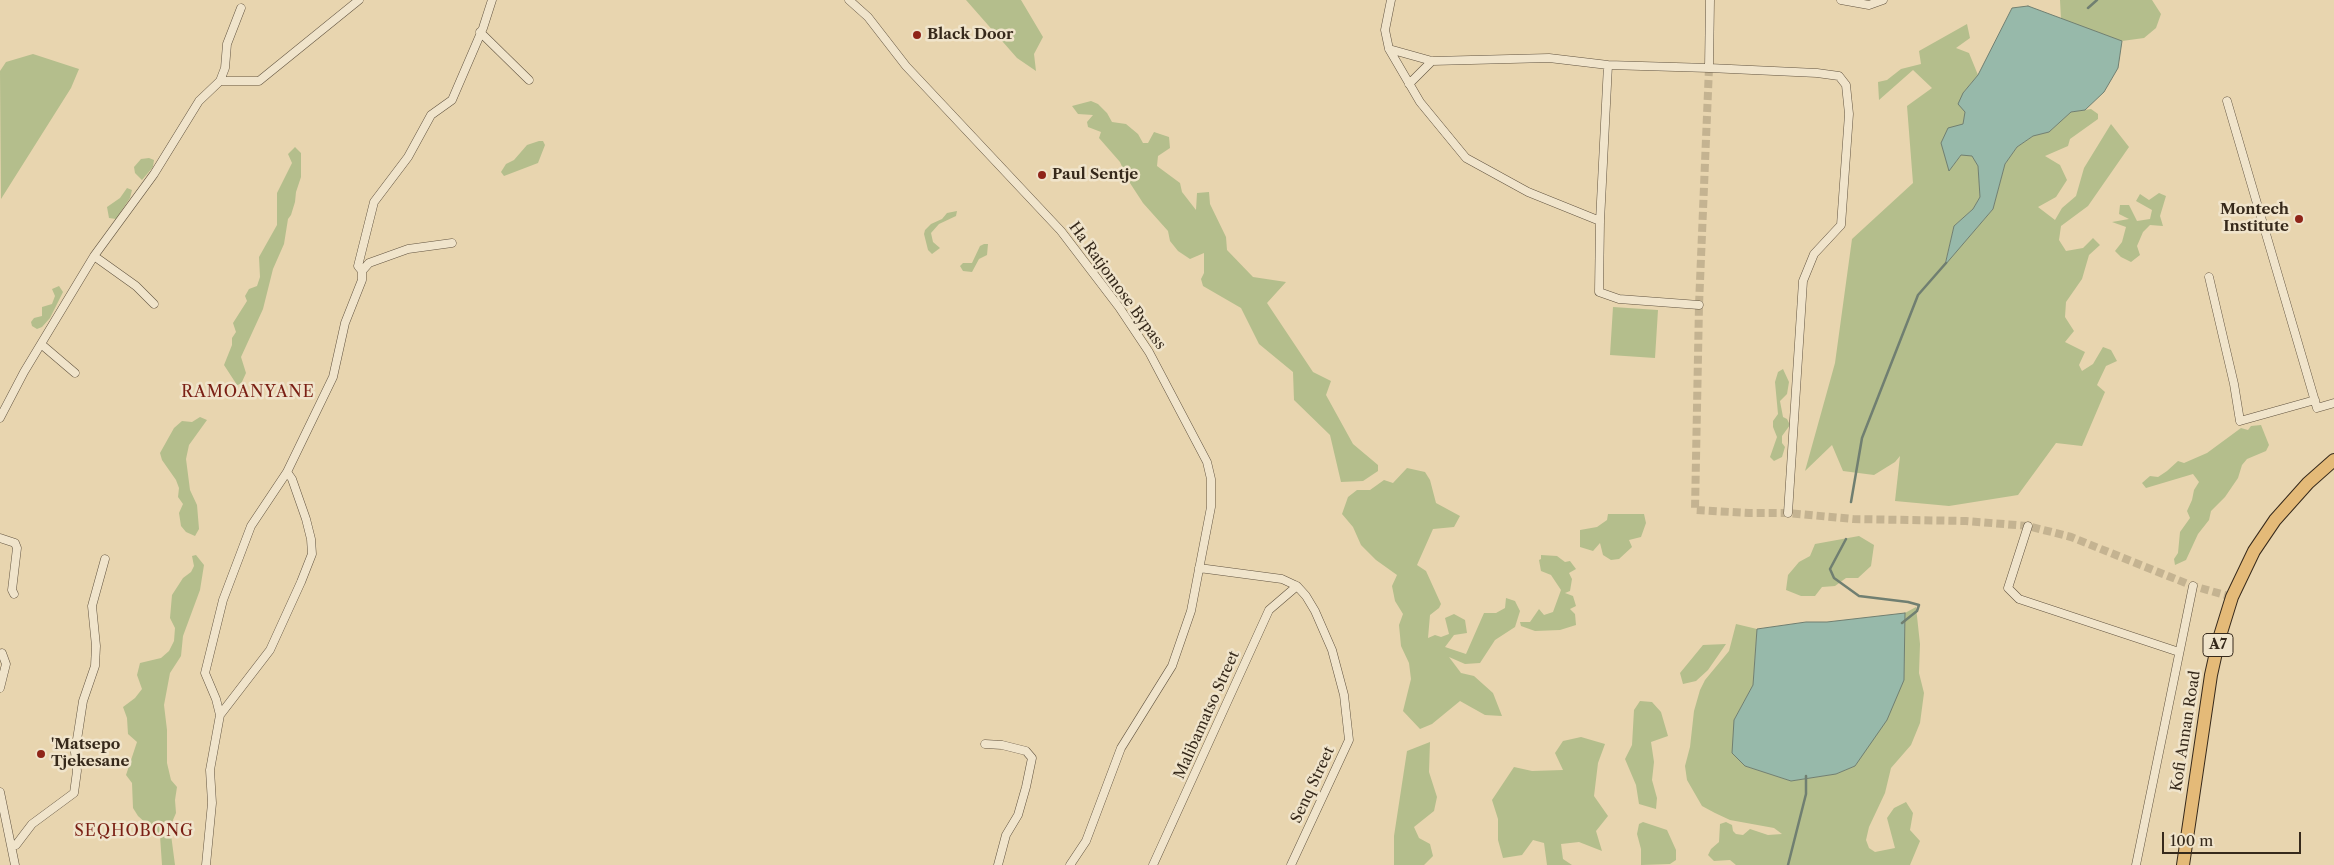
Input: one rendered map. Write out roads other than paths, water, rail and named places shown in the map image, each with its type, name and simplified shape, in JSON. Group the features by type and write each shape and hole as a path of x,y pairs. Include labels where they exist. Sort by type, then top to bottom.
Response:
{"main road":[{"name":"Kofi Annan Road","path":"2182,865 2211,675 2219,638 2232,597 2254,551 2275,520 2308,483 2334,460"}],"street":[{"path":"220,81 258,81 359,0"},
{"path":"206,865 212,803 210,770 220,714 205,673 223,600 251,526 287,472 333,377 345,323 362,280 362,271 358,266 374,202 408,157 431,115 452,100 492,0"},
{"name":"Ha Ratjomose Bypass","path":"849,0 868,17 906,66 1061,231 1119,307 1149,352 1207,462 1211,479 1211,507 1191,611 1172,666 1120,748 1086,841 1070,865"},
{"path":"1391,0 1385,30 1389,49 1420,102 1466,158 1528,192 1600,221"},
{"path":"1841,0 1869,5 1883,0"},
{"path":"1708,68 1713,1"},
{"path":"0,418 41,344 94,256 154,174 199,101 220,81 225,68 226,44 240,8"},
{"path":"480,32 530,80"},
{"path":"1389,49 1432,61 1550,58 1608,65 1817,73 1839,76 1846,85 1849,114 1841,225 1814,254 1802,281 1788,513"},
{"path":"1409,84 1432,61"},
{"path":"1608,65 1600,221 1599,292 1619,299 1698,305"},
{"path":"2226,101 2317,408 2334,403"},
{"path":"362,271 369,263 408,249 452,243"},
{"path":"94,256 136,286 154,304"},
{"path":"2209,277 2234,384 2240,421 2315,400"},
{"path":"41,344 75,373"},
{"path":"220,714 270,650 302,582 312,554 311,539 306,519 292,479 287,472"},
{"path":"2028,526 2008,588 2020,599 2179,652"},
{"path":"0,538 15,542 17,548 12,590 14,594"},
{"path":"12,846 16,845 32,824 74,793 78,726 83,701 96,666 92,606 105,559"},
{"path":"1199,568 1282,579 1297,586"},
{"name":"Malibamatso Street","path":"1153,865 1269,610 1297,586"},
{"name":"Senq Street","path":"1291,865 1349,740 1344,694 1332,650 1306,596 1297,586"},
{"path":"2136,865 2193,586"},
{"path":"0,688 6,664 2,653"},
{"path":"985,744 1002,744 1026,751 1032,758 1018,815 1006,835 998,865"},
{"path":"0,792 15,865"}],"waterway":[{"path":"2088,8 2097,0"},
{"path":"1851,502 1862,438 1918,295 1946,263"},
{"path":"1846,539 1830,569 1834,578 1859,596 1919,605 1917,611 1902,623"},
{"path":"1788,865 1806,794 1806,776"}],"tunnel":[{"path":"1709,68 1699,305 1695,510 1788,513 1853,519 1966,521 2028,526 2071,537 2193,586 2232,597"}],"place":[{"name":"Black Door","path":"917,35"},
{"name":"Paul Sentje","path":"1042,175"},
{"name":"Montech Institute","path":"2299,219"},
{"name":"'Matsepo Tjekesane","path":"41,754"}],"district":[{"name":"RAMOANYANE","path":"248,392"},
{"name":"SEQHOBONG","path":"134,831"}]}
